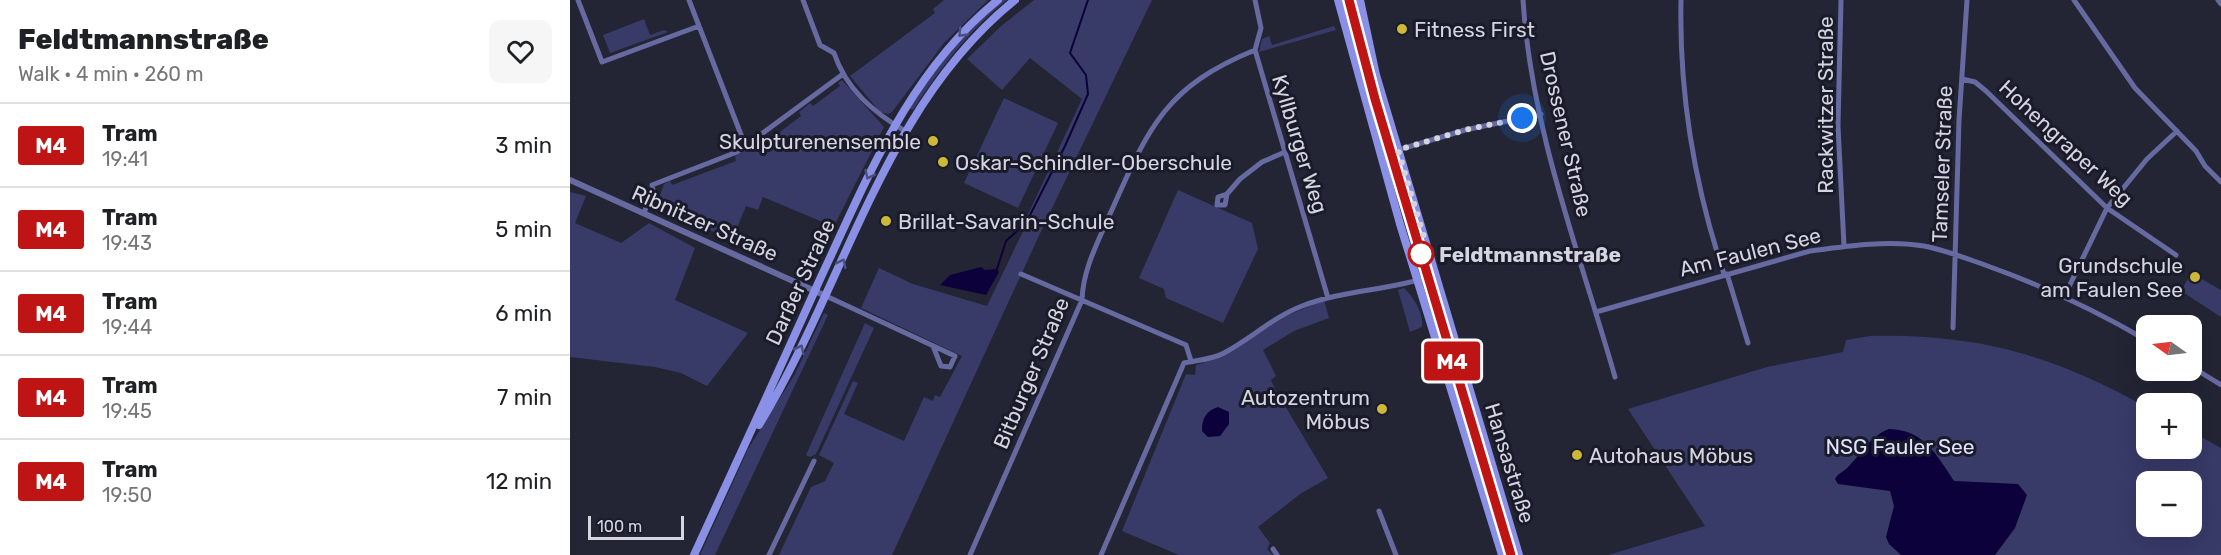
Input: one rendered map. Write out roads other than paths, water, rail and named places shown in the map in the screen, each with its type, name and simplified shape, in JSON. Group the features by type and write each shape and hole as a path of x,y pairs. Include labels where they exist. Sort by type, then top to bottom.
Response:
{"main road":[{"name":"Darßer Straße","path":"694,555 815,290 894,125 933,66 962,33 998,0"},
{"name":"Darßer Straße","path":"740,454 785,380 905,131 932,88 968,44 1015,0"},
{"name":"Hansastraße","path":"1338,0 1418,281 1502,555"},
{"name":"Hansastraße","path":"1360,0 1376,75 1519,555"}],"street":[{"path":"578,0 602,62 699,26"},
{"path":"689,0 745,145"},
{"path":"802,0 820,45 834,53 843,74 866,105 905,131"},
{"name":"Kyllburger Weg","path":"1255,0 1261,28 1255,50 1328,298"},
{"name":"Drossener Straße","path":"1523,0 1528,49 1540,114 1615,377"},
{"path":"1681,0 1686,91 1696,164 1726,274 1748,343"},
{"name":"Rackwitzer Straße","path":"1841,0 1838,126 1844,246"},
{"name":"Tamseler Straße","path":"1953,328 1967,0"},
{"path":"2074,0 2135,88 2177,131 2221,182"},
{"path":"2218,0 2221,4"},
{"name":"Bitburger Straße","path":"970,555 1082,300 1084,273 1152,126 1190,83 1221,64 1255,50"},
{"path":"644,213 653,190 652,185 731,155 843,74"},
{"name":"Hohengraper Weg","path":"1962,79 1974,82 1986,91 2107,208 2176,255"},
{"path":"1398,150 1465,130 1540,114"},
{"path":"2064,297 2107,208 2147,159 2177,131"},
{"path":"1227,194 1250,169 1285,152"},
{"name":"Ribnitzer Straße","path":"570,180 826,296"},
{"name":"Am Faulen See","path":"1596,312 1784,257 1844,246 1912,245 1956,255 2064,297 2136,335"},
{"path":"1021,274 1186,345 1191,361"},
{"path":"1101,555 1184,363 1218,356 1288,312 1328,298 1418,281 1436,274"},
{"name":"Darßer Straße","path":"826,296 956,356 950,367 940,364 933,346"},
{"path":"2202,373 2221,385"},
{"path":"769,555 814,461"},
{"path":"1379,511 1396,555"},
{"path":"1273,549 1276,555"}],"waterway":[{"path":"997,269 1006,241 1026,223 1088,94 1086,75 1070,53 1088,0"}],"tram line":[{"path":"1345,0 1372,101 1507,555"},
{"name":"M4","path":"1349,0 1375,99 1511,555"}],"place":[{"name":"Fitness First","path":"1402,29"},
{"name":"Skulpturenensemble","path":"933,141"},
{"name":"Oskar-Schindler-Oberschule","path":"943,162"},
{"name":"Brillat-Savarin-Schule","path":"886,221"},
{"name":"Feldtmannstraße","path":"1421,254"},
{"name":"Grundschule am Faulen See","path":"2195,277"},
{"name":"Autozentrum Möbus","path":"1382,409"},
{"name":"Autohaus Möbus","path":"1577,455"}],"park label":[{"name":"NSG Fauler See","path":"1900,446"}]}
